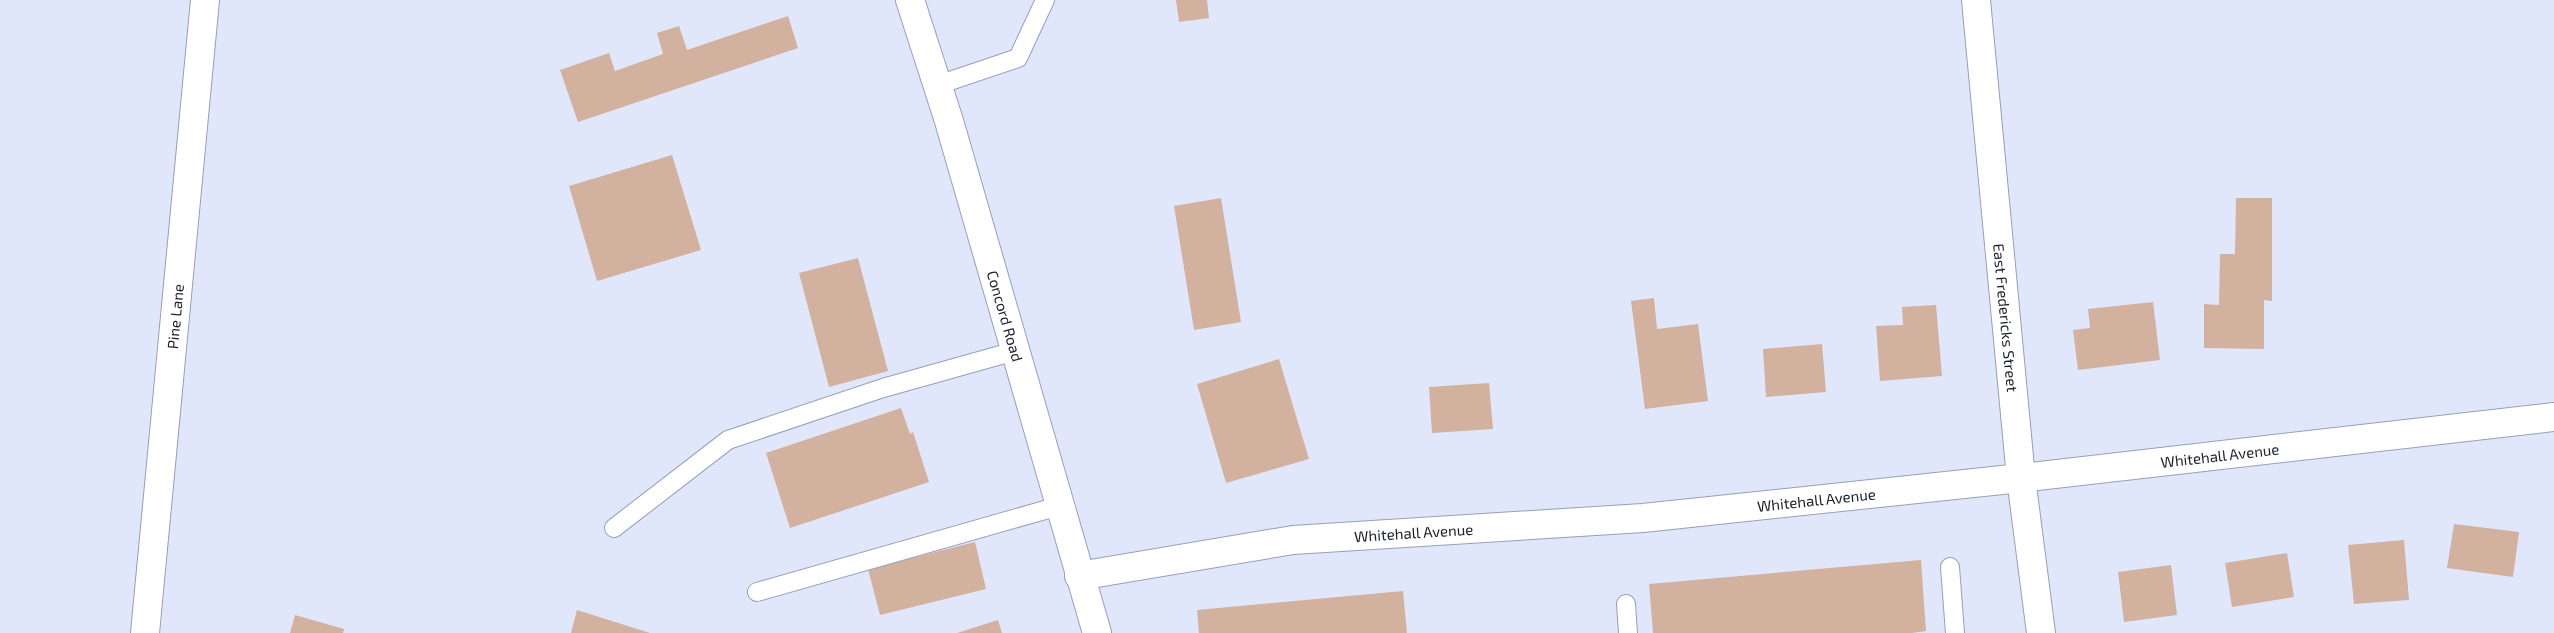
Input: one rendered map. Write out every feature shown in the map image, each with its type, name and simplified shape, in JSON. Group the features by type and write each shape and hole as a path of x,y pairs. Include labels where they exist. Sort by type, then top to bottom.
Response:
{"street":[{"name":"Pine Lane","path":"145,633 205,0"},
{"name":"Concord Road","path":"910,0 938,85 1059,506 1098,633"},
{"name":"East Fredericks Street","path":"1976,0 2021,478 2041,633"},
{"name":"Whitehall Avenue","path":"1080,576 1293,540 1643,518 2021,478 2554,417"}],"lane":[{"path":"938,85 1018,58 1045,0"},
{"path":"614,528 728,440 883,388 1015,352"},
{"path":"757,592 1059,506"},
{"path":"1950,567 1955,633"},
{"path":"1626,604 1628,633"}],"building":[{"path":"1176,0 1207,0 1209,18 1179,22"},
{"path":"788,16 798,48 578,122 560,70 609,53 615,71 663,54 657,33 679,26 687,50"},
{"path":"672,155 701,250 597,281 569,186"},
{"path":"1221,198 1241,322 1194,330 1174,206"},
{"path":"2236,198 2272,198 2272,301 2264,300 2264,349 2204,348 2204,304 2219,305 2220,254 2235,254"},
{"path":"858,258 888,371 829,387 799,273"},
{"path":"1654,298 1657,329 1698,324 1708,401 1645,409 1631,301"},
{"path":"2153,302 2160,360 2078,370 2073,330 2090,328 2088,309"},
{"path":"1936,305 1942,376 1880,381 1876,326 1903,325 1902,307"},
{"path":"1822,344 1826,392 1766,397 1763,349"},
{"path":"1279,359 1309,459 1226,483 1197,384"},
{"path":"1489,383 1493,429 1432,433 1429,387"},
{"path":"901,408 910,434 913,432 929,482 790,528 766,453"},
{"path":"2454,524 2519,532 2513,577 2447,568"},
{"path":"2404,540 2409,600 2354,604 2348,545"},
{"path":"975,542 986,589 880,615 868,569"},
{"path":"2287,553 2294,597 2232,607 2225,563"},
{"path":"1921,560 1926,631 1912,633 1653,633 1649,584"},
{"path":"2171,565 2177,615 2124,622 2118,572"},
{"path":"1403,591 1407,633 1199,633 1197,610"},
{"path":"577,610 650,633 571,633"},
{"path":"295,615 344,629 343,633 290,633"},
{"path":"998,620 1002,633 957,633"}]}
